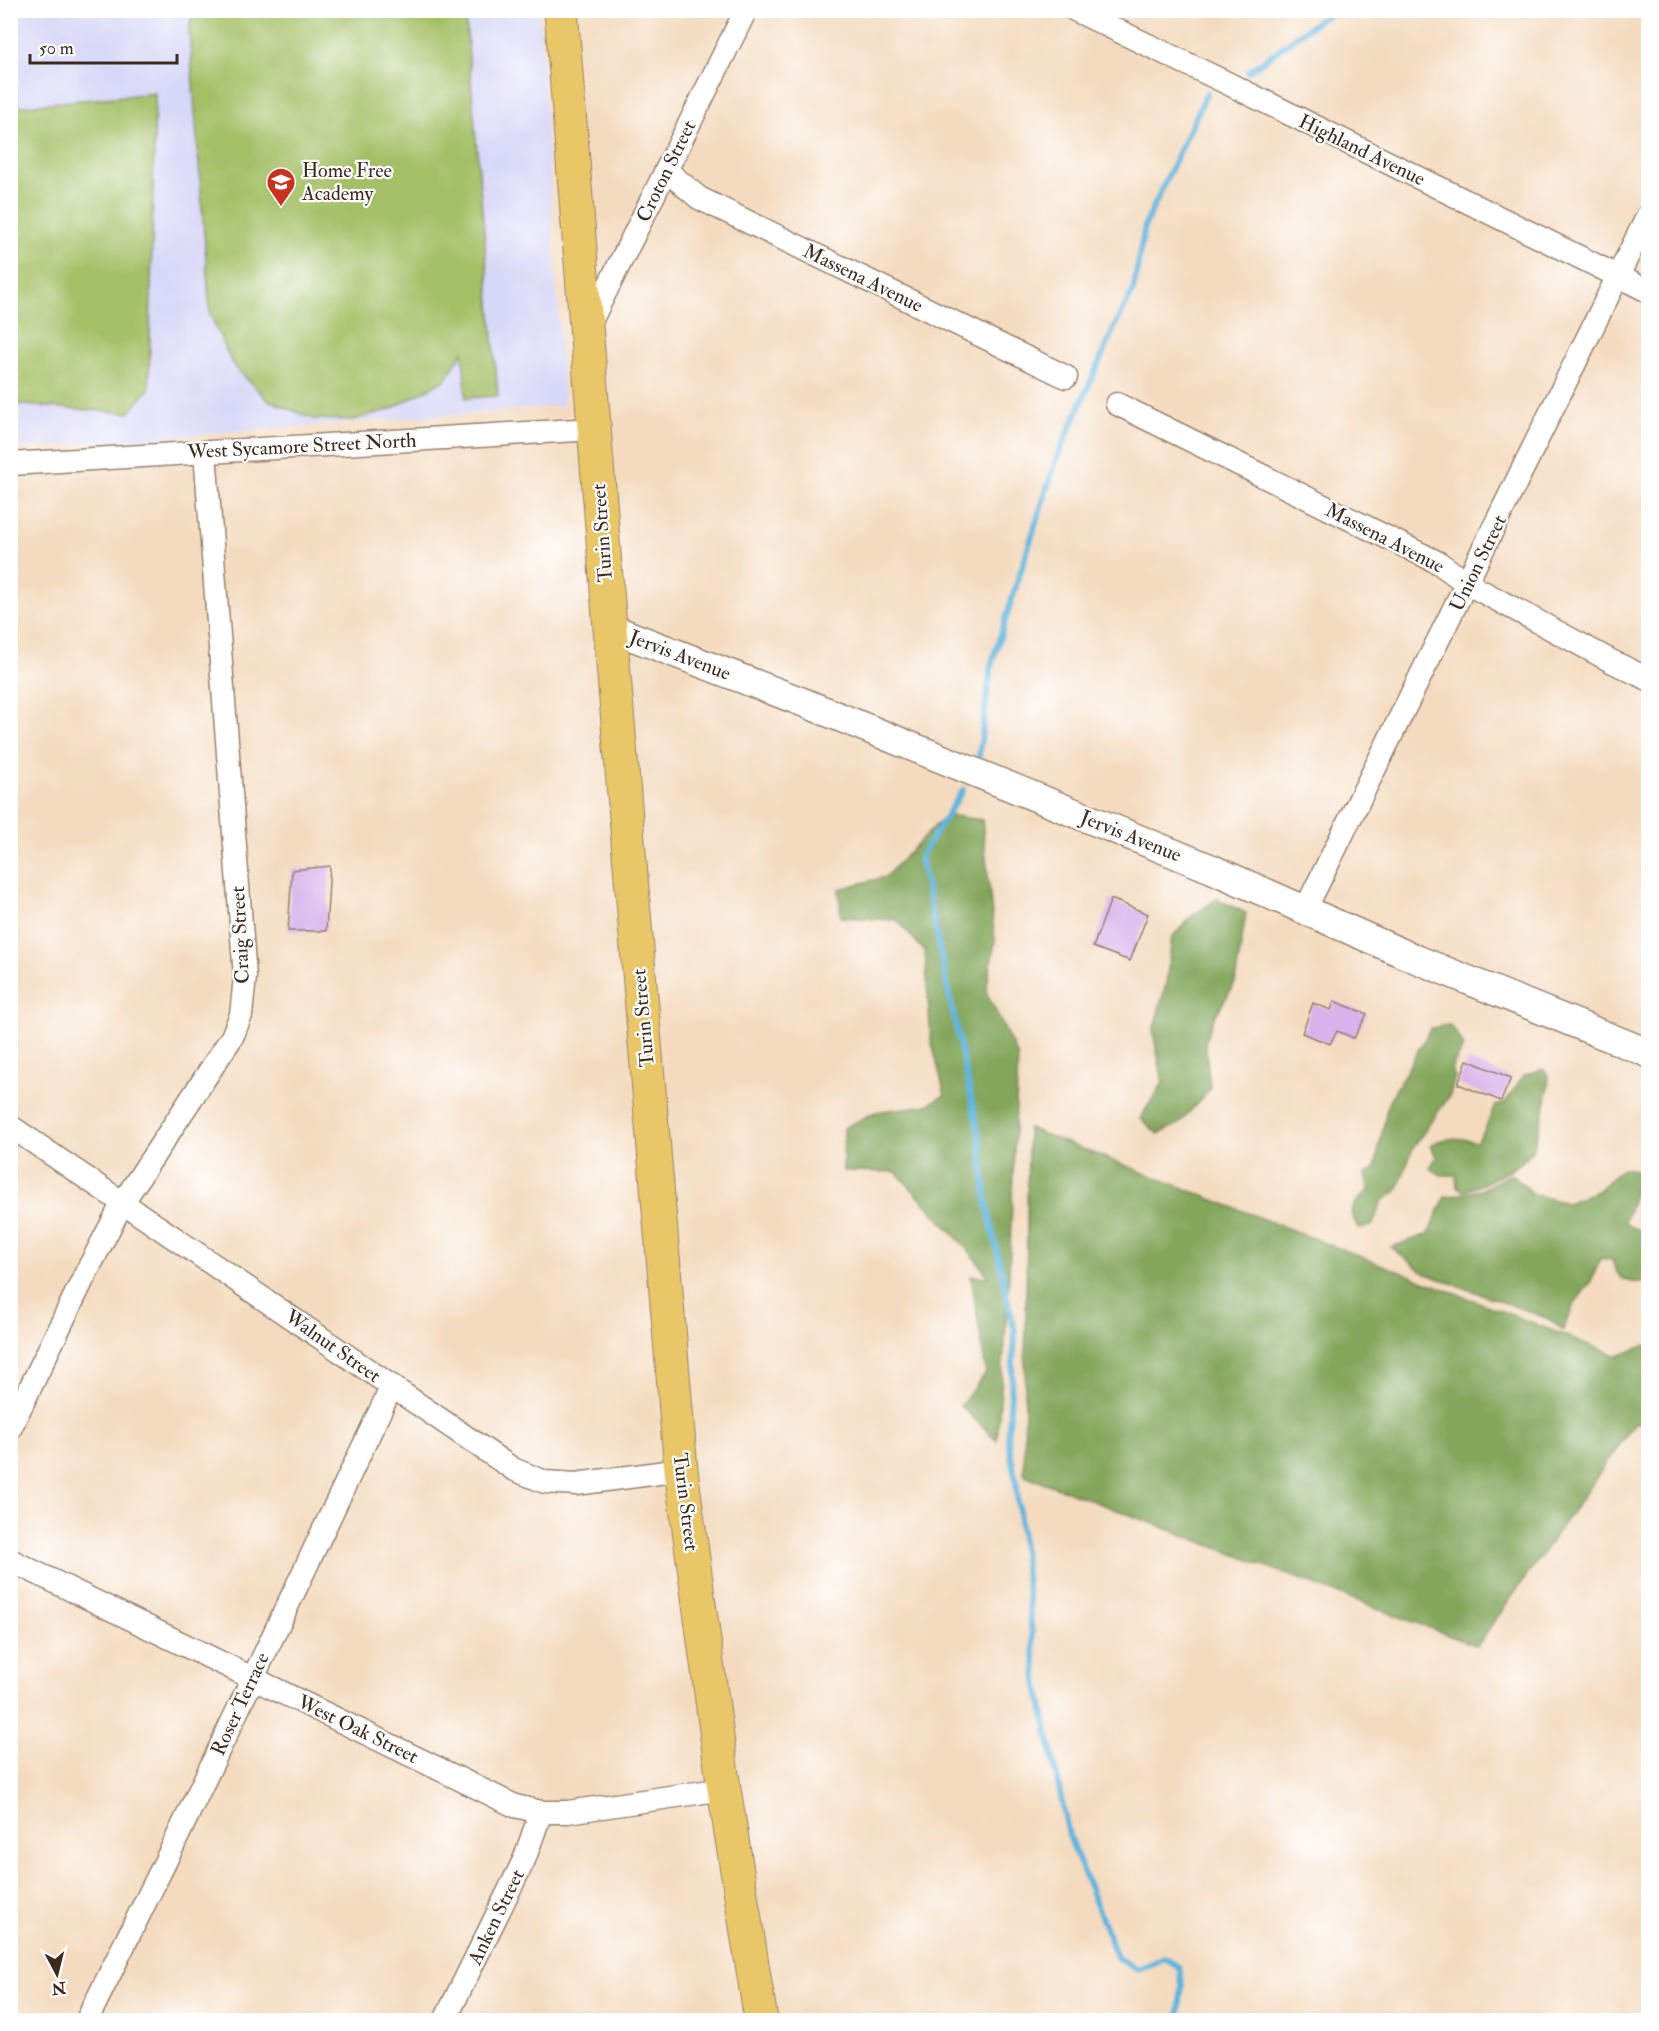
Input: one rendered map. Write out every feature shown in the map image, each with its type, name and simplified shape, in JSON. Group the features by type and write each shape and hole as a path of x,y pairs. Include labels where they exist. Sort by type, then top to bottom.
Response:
{"main road":[{"name":"Turin Street","path":"561,10 681,1470 724,1789 761,2020"}],"street":[{"name":"Croton Street","path":"586,331 746,10"},
{"name":"Highland Avenue","path":"1081,12 1648,291"},
{"name":"Massena Avenue","path":"667,171 699,198 1066,377"},
{"name":"Union Street","path":"1305,910 1468,584 1648,215"},
{"name":"Massena Avenue","path":"1118,404 1439,563 1468,584 1648,679"},
{"name":"West Sycamore Street North","path":"10,464 594,429"},
{"name":"Craig Street","path":"10,1429 123,1202 232,1037 241,1015 245,977 205,452"},
{"name":"Jervis Avenue","path":"610,628 806,703 1212,869 1411,957 1648,1053"},
{"name":"Walnut Street","path":"10,1126 513,1469 545,1482 576,1484 681,1470"},
{"name":"Roser Terrace","path":"87,2020 392,1386"},
{"name":"West Oak Street","path":"10,1560 515,1806 540,1812 568,1812 724,1789"},
{"name":"Anken Street","path":"445,2020 524,1860 540,1812"}],"shaded area":[{"name":"Home Free Academy","path":"11,11 539,11 564,406 11,449"}],"green space":[{"path":"193,11 465,11 498,396 466,398 463,352 445,380 391,409 353,420 314,419 268,400 233,365 210,314 189,30"},
{"path":"155,93 149,389 129,413 11,404 11,107"},
{"path":"946,815 982,820 995,942 986,991 1018,1057 1008,1300 997,1440 960,1406 986,1373 971,1276 989,1277 970,1252 896,1172 843,1171 844,1128 875,1112 927,1105 945,1095 931,1040 925,952 897,920 841,917 839,889 885,877"},
{"path":"1217,899 1246,913 1235,983 1214,1018 1205,1042 1210,1089 1179,1124 1158,1134 1140,1118 1163,1083 1153,1031 1166,984 1172,937 1193,915"},
{"path":"1449,1025 1464,1046 1451,1069 1455,1076 1450,1095 1414,1146 1397,1191 1382,1201 1372,1226 1358,1228 1351,1213 1355,1204 1369,1190 1365,1175 1375,1168 1388,1103 1431,1028"},
{"path":"1543,1069 1549,1076 1547,1098 1534,1146 1526,1158 1500,1175 1464,1191 1457,1187 1456,1175 1441,1175 1430,1168 1436,1157 1431,1146 1446,1139 1476,1142 1483,1133 1495,1106 1505,1103 1523,1076"},
{"path":"1028,1128 1618,1356 1648,1344 1648,1422 1635,1423 1477,1646 1024,1475"},
{"path":"1623,1168 1640,1171 1625,1222 1648,1235 1648,1278 1645,1283 1627,1281 1617,1272 1612,1260 1601,1258 1590,1283 1574,1304 1563,1330 1549,1319 1424,1273 1391,1247 1428,1234 1445,1197 1481,1190 1511,1174 1535,1195 1567,1203 1597,1191"}],"building":[{"path":"330,866 326,931 288,931 292,870"},
{"path":"1111,899 1148,914 1130,961 1093,947"},
{"path":"1334,1001 1367,1014 1354,1038 1337,1031 1330,1044 1302,1033 1313,1003 1331,1010"},
{"path":"1467,1060 1511,1078 1501,1101 1458,1084"}],"waterway":[{"path":"1248,72 1322,18 1340,10"},
{"path":"979,756 991,665 1056,460 1114,328 1133,291 1145,225 1207,93"},
{"path":"963,790 920,857 980,1140 987,1206 1015,1332 1008,1439 1016,1482 1037,1681 1069,1836 1118,1959 1138,1969 1165,1958 1179,1967 1182,1984 1178,2020"}],"place":[{"name":"Home Free Academy","path":"281,208"}]}
